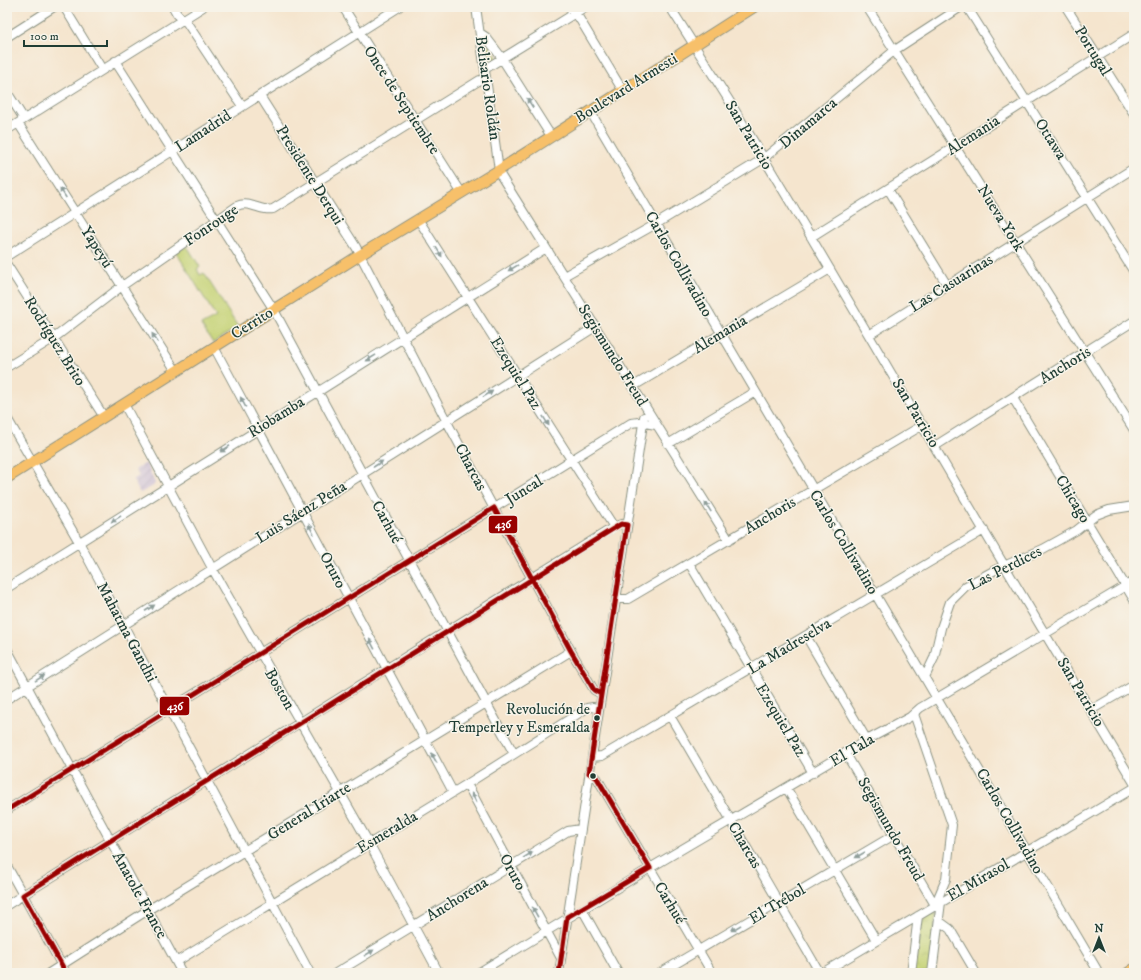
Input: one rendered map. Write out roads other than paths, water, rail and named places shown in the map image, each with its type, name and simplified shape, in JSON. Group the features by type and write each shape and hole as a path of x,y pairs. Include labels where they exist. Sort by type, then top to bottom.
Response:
{"main road":[{"name":"Boulevard Armesti","path":"499,170 754,7"},
{"name":"Cerrito","path":"7,478 176,370 461,192 499,170"},
{"path":"1128,973 1134,969"}],"street":[{"path":"7,37 54,7"},
{"path":"64,7 102,69"},
{"path":"173,7 184,20 242,106"},
{"path":"7,130 114,61 184,20 203,7"},
{"name":"Once de Septiembre","path":"342,7 461,192"},
{"name":"Lamadrid","path":"7,256 399,7"},
{"name":"Belisario Roldán","path":"476,7 499,170"},
{"path":"485,70 572,10 585,7"},
{"name":"San Patricio","path":"670,7 695,45 936,446 1004,565 1134,783"},
{"name":"Nueva York","path":"867,7 1134,430"},
{"name":"Dinamarca","path":"564,276 656,224 763,159 895,50 961,7"},
{"name":"Ottawa","path":"967,7 1134,272"},
{"name":"Portugal","path":"1066,7 1134,114"},
{"path":"572,10 623,91"},
{"path":"480,33 486,37 502,58 551,136"},
{"name":"Alemania","path":"811,237 1134,34"},
{"name":"Carhué","path":"114,61 274,310 361,474 514,754"},
{"name":"Fonrouge","path":"7,367 54,338 122,286 216,220 242,204 269,210 273,209 480,80 486,80"},
{"name":"Yapeyú","path":"7,92 21,121 75,212 176,370"},
{"name":"Presidente Derqui","path":"260,96 360,255"},
{"name":"Carlos Collivadino","path":"590,111 754,392 938,698 1099,973"},
{"name":"Las Casuarinas","path":"869,335 1134,168"},
{"name":"Segismundo Freud","path":"499,170 645,408 729,540"},
{"path":"888,188 947,285"},
{"name":"Ezequiel Paz","path":"418,219 614,527"},
{"name":"Riobamba","path":"7,588 467,296 546,248"},
{"name":"Charcas","path":"360,255 446,420 571,651 594,690 601,694"},
{"name":"Rodríguez Brito","path":"7,265 104,417"},
{"name":"Alemania","path":"632,387 830,269"},
{"name":"Anchoris","path":"936,446 1134,322"},
{"name":"Luis Sáenz Peña","path":"7,699 595,327"},
{"name":"Oruro","path":"214,347 385,669 453,792"},
{"path":"668,444 754,392"},
{"name":"Chicago","path":"1013,398 1134,600"},
{"name":"Boston","path":"124,404 259,653 369,843 439,973"},
{"path":"558,973 645,408"},
{"name":"Mahatma Gandhi","path":"7,418 79,542 310,973"},
{"name":"Juncal","path":"7,810 631,423 643,422 656,425"},
{"name":"Anchoris","path":"616,599 628,599 813,489 923,426"},
{"name":"Las Perdices","path":"925,677 934,658 941,628 953,598 973,581 1004,565 1043,549 1077,530 1100,513 1134,506"},
{"path":"7,905 614,527 621,524 627,525"},
{"name":"La Madreselva","path":"592,757 602,756 750,670 984,530"},
{"name":"Ezequiel Paz","path":"689,563 750,670 813,773"},
{"name":"El Tala","path":"478,973 567,917 787,789 867,740 914,714 920,708 1134,581"},
{"path":"806,636 867,740"},
{"name":"Anatole France","path":"7,649 182,973"},
{"name":"General Iriarte","path":"49,973 148,910 485,702 571,651"},
{"path":"1091,710 1134,685"},
{"name":"Esmeralda","path":"176,962 467,784 587,708 593,707 599,709"},
{"path":"914,714 952,825 946,879 938,903 939,921 932,973"},
{"name":"Charcas","path":"670,716 730,821 821,973"},
{"name":"Segismundo Freud","path":"846,754 894,835 938,903"},
{"name":"Carhué","path":"589,773 597,778 712,973"},
{"name":"Oruro","path":"467,784 545,931 561,958"},
{"name":"El Mirasol","path":"821,973 1134,788"},
{"path":"787,789 876,940"},
{"name":"Anchorena","path":"336,973 568,831 580,828"},
{"name":"El Trébol","path":"660,973 894,835"},
{"path":"7,866 66,973"},
{"path":"582,909 618,973"},
{"path":"911,973 918,916"},
{"path":"939,921 950,929 976,973"}],"place":[{"name":"Revolución de Temperley y Esmeralda","path":"597,718"}]}
